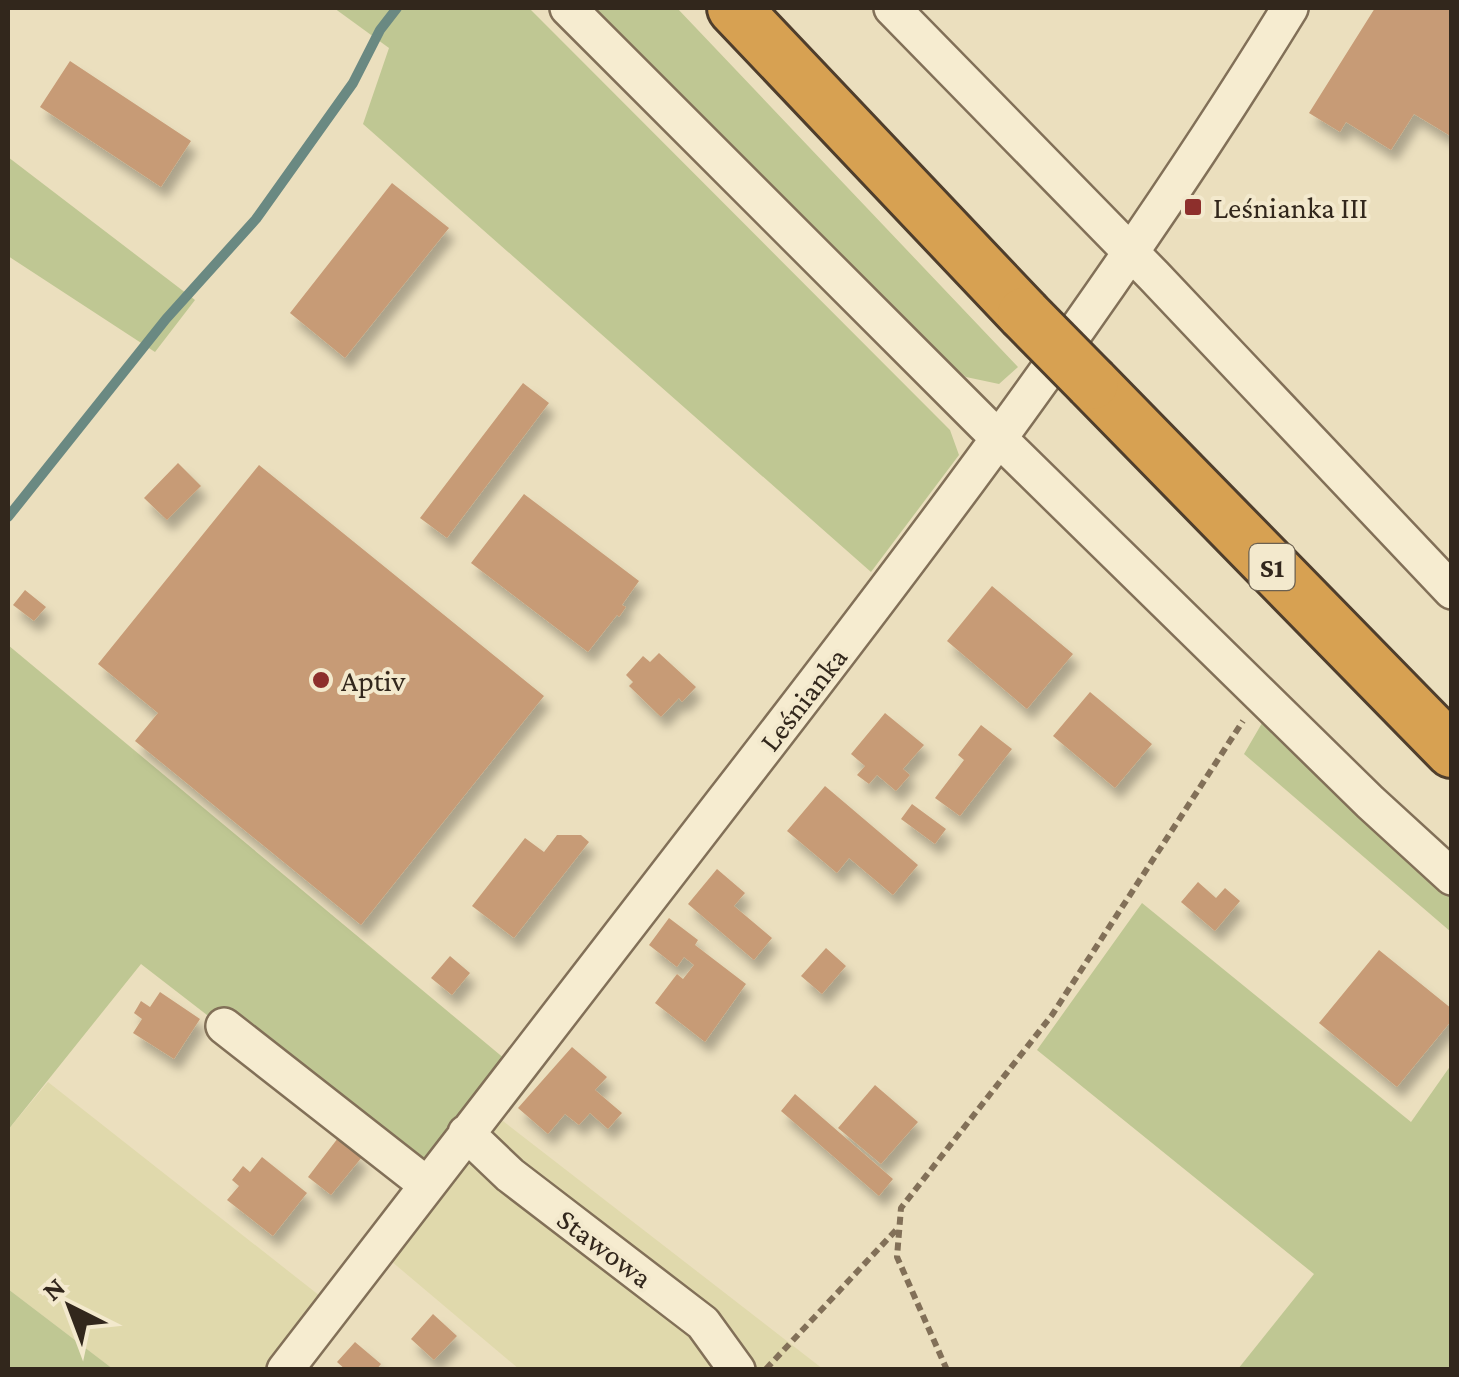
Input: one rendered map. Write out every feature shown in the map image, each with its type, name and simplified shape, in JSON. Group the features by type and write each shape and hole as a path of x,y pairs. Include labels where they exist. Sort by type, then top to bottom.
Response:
{"highway":[{"name":"S1","path":"734,8 1024,314 1452,751"}],"street":[{"path":"568,8 998,437 1370,802 1452,877"},
{"path":"892,8 1132,252 1452,591"},
{"name":"Leśnianka","path":"286,1370 877,605 1132,252 1290,8"},
{"path":"224,1026 427,1185"},
{"name":"Stawowa","path":"466,1133 510,1175 703,1322 737,1370"}],"path":[{"path":"947,1370 897,1257 901,1208 1052,1016 1211,766 1262,694"},
{"path":"766,1370 900,1226"}],"shaded area":[{"path":"48,1082 334,1307 285,1369 113,1369 8,1289 8,1130"},
{"path":"503,1121 823,1369 519,1369 378,1250 466,1133"}],"green space":[{"path":"334,8 529,8 950,430 959,455 871,572 363,124 389,48"},
{"path":"592,8 677,8 1018,367 999,384 966,377 921,340"},
{"path":"8,157 195,300 155,352 8,256"},
{"path":"8,645 517,1069 427,1185 141,964 8,1130"},
{"path":"1265,718 1451,889 1451,932 1244,754"},
{"path":"1142,903 1411,1122 1451,1065 1451,1369 1238,1369 1314,1274 1037,1050"},
{"path":"8,1289 113,1369 8,1369"}],"building":[{"path":"1375,8 1452,8 1452,137 1414,114 1391,150 1346,122 1340,132 1309,113"},
{"path":"70,61 191,141 161,187 40,107"},
{"path":"392,183 449,228 345,358 290,313"},
{"path":"523,383 549,403 447,538 420,518"},
{"path":"178,463 201,486 167,520 144,498"},
{"name":"Aptiv","path":"259,465 544,696 361,925 135,741 158,713 98,664"},
{"path":"524,494 639,581 622,605 626,607 619,617 588,652 471,563"},
{"path":"992,586 1073,654 1027,709 947,641"},
{"path":"25,590 46,607 34,621 13,605"},
{"path":"659,653 696,687 661,717 629,686 633,682 626,675 643,656 650,662"},
{"path":"1090,692 1152,744 1115,788 1053,736"},
{"path":"885,713 924,745 903,769 910,775 896,791 877,775 869,784 857,775 865,766 851,754"},
{"path":"981,725 1012,749 960,816 935,798 964,760 958,755"},
{"path":"825,786 918,865 893,895 849,858 837,873 787,831"},
{"path":"912,804 946,829 935,844 901,819"},
{"path":"557,835 581,835 589,842 514,938 472,906 525,838 544,852"},
{"path":"717,869 745,893 734,906 772,938 754,960 688,904"},
{"path":"1198,882 1216,898 1225,888 1240,901 1215,931 1181,902"},
{"path":"669,918 698,940 695,945 746,984 705,1042 655,1003 677,974 683,979 694,965 684,957 677,967 649,945"},
{"path":"826,948 846,966 822,994 801,976"},
{"path":"1379,950 1452,1009 1452,1020 1397,1087 1319,1023"},
{"path":"450,956 470,973 452,995 431,978"},
{"path":"160,992 200,1019 174,1059 133,1033 142,1019 134,1013 141,1001 150,1007"},
{"path":"572,1047 607,1077 595,1090 622,1113 608,1129 590,1113 579,1125 565,1114 548,1134 518,1108"},
{"path":"875,1085 918,1122 881,1164 838,1128"},
{"path":"795,1094 893,1179 879,1196 781,1111"},
{"path":"338,1138 362,1157 331,1195 308,1177"},
{"path":"262,1157 307,1193 273,1236 227,1200 239,1186 232,1180 243,1166 250,1172"},
{"path":"433,1314 457,1336 434,1360 411,1339"},
{"path":"355,1342 381,1364 376,1370 346,1370 337,1362"}],"waterway":[{"path":"8,517 166,319 256,219 353,83 380,30 397,8"}],"place":[{"name":"Leśnianka III","path":"1193,207"},
{"name":"Aptiv","path":"321,680"}]}
